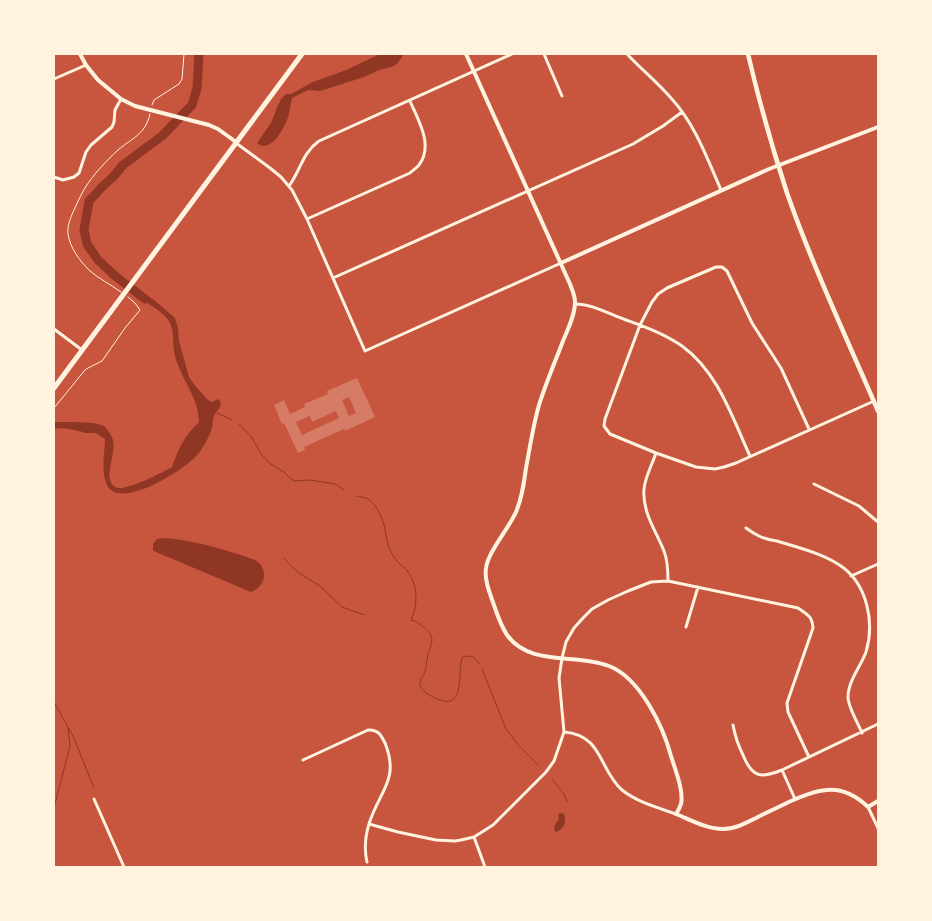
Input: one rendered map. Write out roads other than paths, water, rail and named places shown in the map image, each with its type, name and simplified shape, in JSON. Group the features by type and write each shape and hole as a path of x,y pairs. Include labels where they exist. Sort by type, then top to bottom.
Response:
{"main road":[{"path":"54,388 302,54"},
{"path":"748,54 787,193 878,411"}],"street":[{"path":"80,54 86,66 98,80 121,99 135,106 196,121 218,129 270,168 289,186 307,219 365,351 778,165 878,127"},
{"path":"466,54 561,263 572,290 575,304 536,415 519,503 514,516 489,557 486,568 487,583 504,630 511,640 521,648 535,655 594,661 610,666 620,672 641,692 668,743 681,794 681,804 676,814"},
{"path":"289,186 295,178 305,154 311,146 319,141 512,54"},
{"path":"544,54 562,96"},
{"path":"627,54 671,98 682,112 694,131 721,190"},
{"path":"54,79 86,66"},
{"path":"54,176 63,180 74,178 79,173 86,152 91,145 112,127 115,110 121,99"},
{"path":"307,219 410,173 419,166 426,147 424,136 410,101"},
{"path":"333,278 634,144 682,112"},
{"path":"809,429 781,368 752,324 727,271 722,267 716,266 667,288 652,302 640,325 604,426 610,434 656,453 696,467 715,469 730,465 874,401"},
{"path":"575,304 586,305 640,325 668,337 690,352 701,363 719,390 750,456"},
{"path":"54,329 82,350"},
{"path":"656,453 645,481 644,500 646,512 668,565 668,581"},
{"path":"814,484 859,506 878,522"},
{"path":"746,528 760,536 830,558 851,576 862,591 868,607 870,634 866,652 848,692 848,700 862,733"},
{"path":"851,576 878,564"},
{"path":"369,824 436,840 461,840 474,837 493,825 546,772 554,761 564,732 559,678 562,658 566,642 574,628 592,609 608,600 651,582 668,581 798,608 808,615 812,621 812,628 787,703 788,712 808,758"},
{"path":"686,627 698,587"},
{"path":"733,725 736,740 748,768 754,774 762,776 782,770 878,724"},
{"path":"303,760 367,731 374,730 382,736 391,766 387,784 369,824 364,846 367,862"},
{"path":"564,732 575,733 591,743 622,790 636,799 706,826 723,829 738,826 795,799 820,790 837,790 850,794 862,801 868,807 878,828"},
{"path":"782,770 795,799"},
{"path":"94,800 124,867"},
{"path":"868,807 878,801"},
{"path":"474,837 485,867"}],"waterway":[{"path":"145,299 98,260 87,244 84,230 89,201 123,165 162,136 192,105 197,88 199,54"},
{"path":"217,413 232,420"},
{"path":"239,424 251,436 261,454 269,463 284,472 291,479 295,481 310,480 335,484 344,490"},
{"path":"357,496 368,499 377,508 384,525 389,548 396,560 407,570 414,583 416,602 411,620 421,625 432,637 426,668 420,681 422,689 435,698 445,701 452,700 458,690 462,658 472,656 479,664"},
{"path":"284,558 299,573 320,586 342,607 364,615"},
{"path":"482,669 506,729 519,746 539,766"},
{"path":"54,702 73,736 94,788"},
{"path":"54,808 70,746 68,728"},
{"path":"552,779 564,794 567,802"}]}
